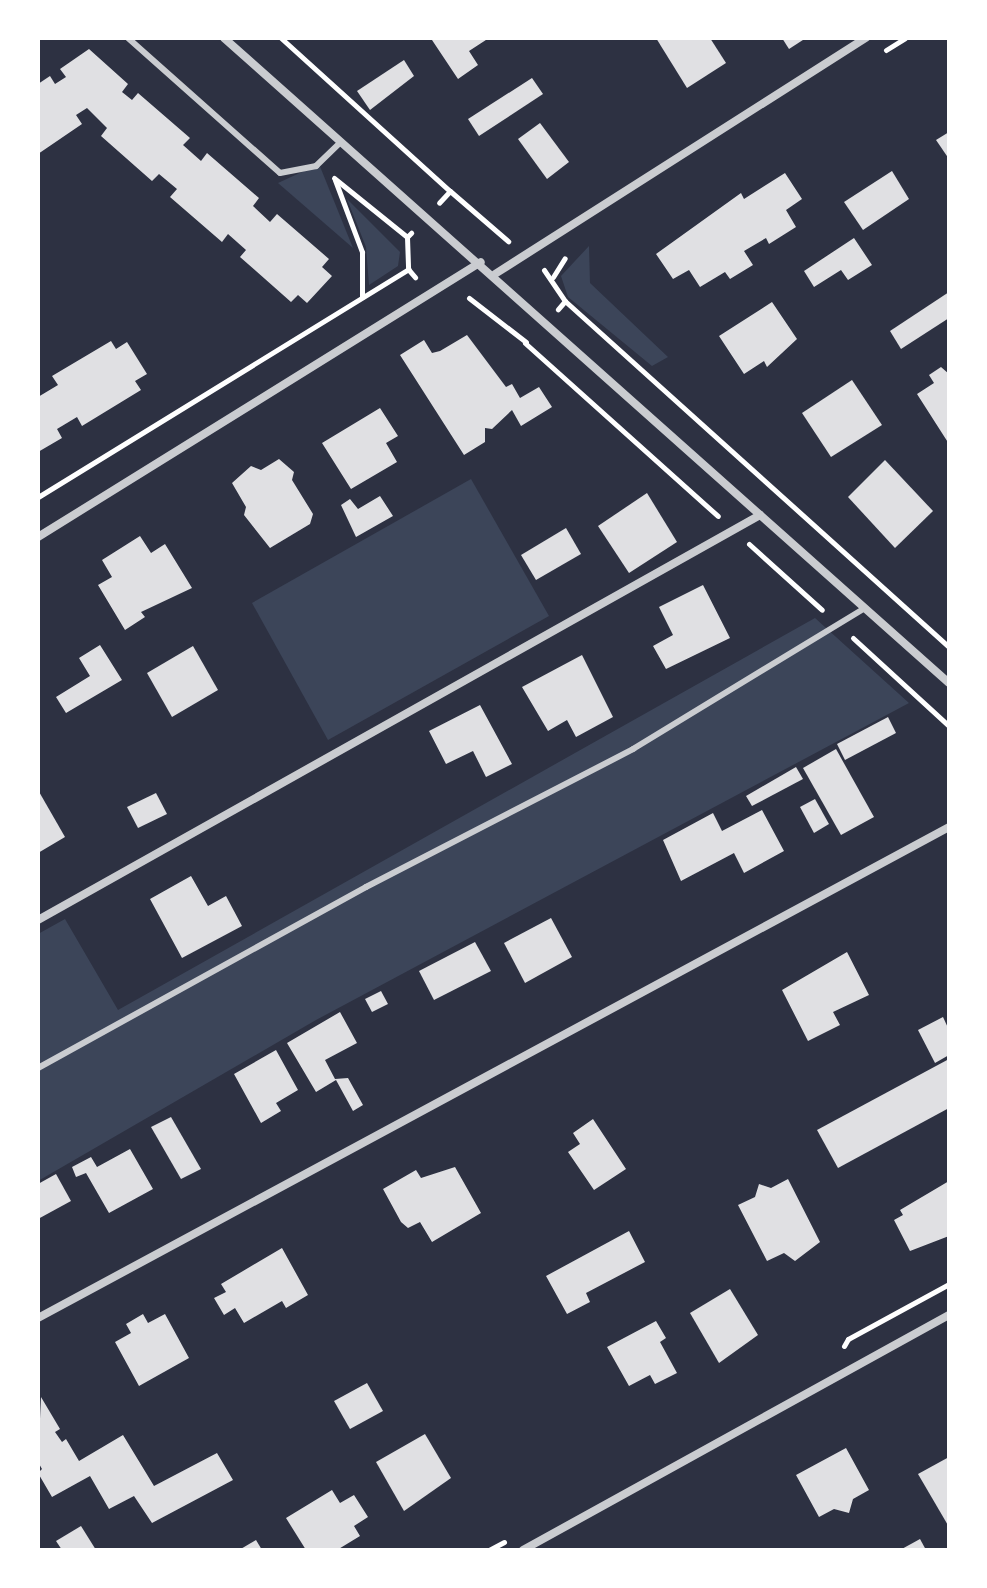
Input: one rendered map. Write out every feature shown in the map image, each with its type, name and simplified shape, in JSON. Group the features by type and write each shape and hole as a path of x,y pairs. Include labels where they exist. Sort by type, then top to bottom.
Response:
{"street":[{"path":"224,38 495,274 949,683"},
{"path":"495,274 866,38"},
{"path":"38,537 481,262"},
{"path":"38,920 760,515"},
{"path":"38,1318 949,827"},
{"path":"523,1550 949,1315"}],"lane":[{"path":"128,38 280,173 316,166 341,142"},
{"path":"38,1068 366,887 633,749 865,608"}],"path":[{"path":"334,177 362,252 362,298"},
{"path":"38,497 408,269"},
{"path":"565,301 949,647"},
{"path":"525,343 949,726"},
{"path":"848,1339 949,1284"}],"shaded area":[{"path":"319,164 353,248 278,183"},
{"path":"347,199 400,252 398,266 369,285 366,247"},
{"path":"589,246 590,283 668,357 652,366 568,297 561,276"},
{"path":"471,479 549,616 328,740 252,603"},
{"path":"815,618 909,703 316,1020 38,1181 38,934 65,919 118,1010"}],"building":[{"path":"489,38 469,51 478,65 458,79 432,40"},
{"path":"656,38 710,38 726,63 687,88"},
{"path":"782,38 806,38 789,49"},
{"path":"89,49 128,84 122,92 132,100 138,93 190,138 183,145 201,161 207,153 259,198 253,206 270,222 277,214 329,259 322,267 332,276 307,303 298,295 291,302 240,257 246,250 228,234 222,242 170,197 177,189 159,174 152,181 101,136 107,128 87,108 76,115 82,124 38,154 38,84 50,76 55,84 66,77 60,69"},
{"path":"404,60 414,76 370,110 357,91"},
{"path":"532,78 543,94 479,136 468,119"},
{"path":"540,123 569,162 547,179 518,139"},
{"path":"949,132 949,159 936,140"},
{"path":"892,171 909,199 863,230 844,202"},
{"path":"785,173 802,199 786,210 796,227 769,244 766,238 744,251 753,265 730,279 725,272 700,287 689,270 673,279 656,254 741,193 744,199"},
{"path":"854,238 872,265 848,280 841,270 814,287 804,271"},
{"path":"949,292 949,318 901,349 890,331"},
{"path":"772,302 797,339 767,367 764,361 744,374 719,336"},
{"path":"467,335 506,387 512,384 520,398 539,387 552,407 521,426 512,410 492,429 485,428 485,442 464,455 400,355 424,340 432,353 440,351"},
{"path":"111,341 116,349 127,342 147,374 135,381 141,390 82,426 77,417 57,429 62,438 38,452 38,397 58,385 52,376"},
{"path":"941,367 949,374 949,444 917,394 934,383 929,375"},
{"path":"852,380 882,425 831,457 802,413"},
{"path":"380,408 398,436 386,443 397,462 351,489 322,443"},
{"path":"279,459 294,472 292,480 313,514 310,524 270,548 244,515 246,507 232,483 251,466 261,470"},
{"path":"885,460 933,511 895,548 848,497"},
{"path":"647,493 677,542 629,573 598,526"},
{"path":"380,496 393,516 356,537 341,505 350,499 358,509"},
{"path":"566,528 581,554 536,580 521,555"},
{"path":"140,536 151,553 165,544 192,588 141,612 145,617 125,630 98,585 112,577 102,560"},
{"path":"703,585 730,638 666,669 653,646 673,635 659,607"},
{"path":"100,645 122,680 66,713 56,697 90,676 79,658"},
{"path":"193,646 218,690 172,717 147,673"},
{"path":"582,655 613,717 576,737 567,720 548,731 522,687"},
{"path":"480,705 512,764 486,777 473,751 446,764 429,731"},
{"path":"888,717 896,733 845,760 837,744"},
{"path":"836,749 874,817 841,835 803,768"},
{"path":"796,767 803,779 752,806 746,796"},
{"path":"38,790 65,837 38,853"},
{"path":"156,793 167,814 138,828 127,807"},
{"path":"815,799 829,824 814,833 800,807"},
{"path":"762,810 784,851 744,873 734,853 681,881 663,840 713,813 722,831"},
{"path":"191,876 208,906 226,896 242,926 182,958 150,899"},
{"path":"551,918 572,957 525,983 504,943"},
{"path":"475,942 491,971 434,1000 419,971"},
{"path":"847,952 869,995 833,1012 840,1025 808,1041 782,990"},
{"path":"381,991 388,1004 372,1012 365,999"},
{"path":"340,1012 357,1043 325,1060 335,1079 348,1078 363,1105 353,1111 336,1080 316,1092 287,1043"},
{"path":"943,1017 949,1030 949,1055 935,1063 918,1030"},
{"path":"276,1050 298,1090 276,1103 281,1111 261,1123 234,1074"},
{"path":"949,1059 949,1108 838,1168 817,1130"},
{"path":"171,1117 201,1169 181,1179 151,1127"},
{"path":"593,1119 626,1169 594,1190 568,1152 580,1144 573,1133"},
{"path":"130,1149 153,1189 109,1213 86,1173 76,1177 72,1167 91,1157 97,1167"},
{"path":"455,1167 481,1213 432,1242 420,1222 408,1228 401,1222 383,1189 416,1170 421,1178"},
{"path":"56,1174 71,1201 38,1219 38,1184"},
{"path":"788,1179 820,1242 795,1261 784,1253 767,1261 738,1205 755,1197 759,1184 771,1188"},
{"path":"949,1181 949,1236 910,1251 894,1220 903,1215 900,1210"},
{"path":"629,1231 645,1262 586,1293 590,1302 567,1314 546,1276"},
{"path":"282,1248 308,1295 286,1308 282,1301 244,1323 235,1308 224,1315 214,1298 226,1292 221,1284"},
{"path":"730,1289 758,1335 719,1363 690,1313"},
{"path":"143,1314 148,1323 165,1314 189,1358 139,1386 115,1342 131,1333 126,1324"},
{"path":"656,1321 666,1338 660,1342 677,1373 655,1384 650,1375 629,1386 607,1347"},
{"path":"367,1383 383,1411 350,1429 334,1401"},
{"path":"41,1397 60,1429 55,1432 62,1442 66,1439 79,1461 123,1435 154,1486 217,1453 233,1480 152,1523 134,1496 109,1509 90,1476 52,1497 38,1473 42,1469 38,1462"},
{"path":"425,1434 451,1478 404,1511 376,1462"},
{"path":"846,1448 869,1490 853,1499 849,1513 834,1509 819,1517 796,1475"},
{"path":"949,1457 949,1527 918,1474"},
{"path":"332,1490 340,1503 354,1495 368,1517 354,1526 360,1536 337,1550 306,1550 286,1518"},
{"path":"81,1526 96,1550 62,1550 56,1541"},
{"path":"920,1539 926,1550 900,1550"},
{"path":"256,1540 262,1550 239,1550"}]}
